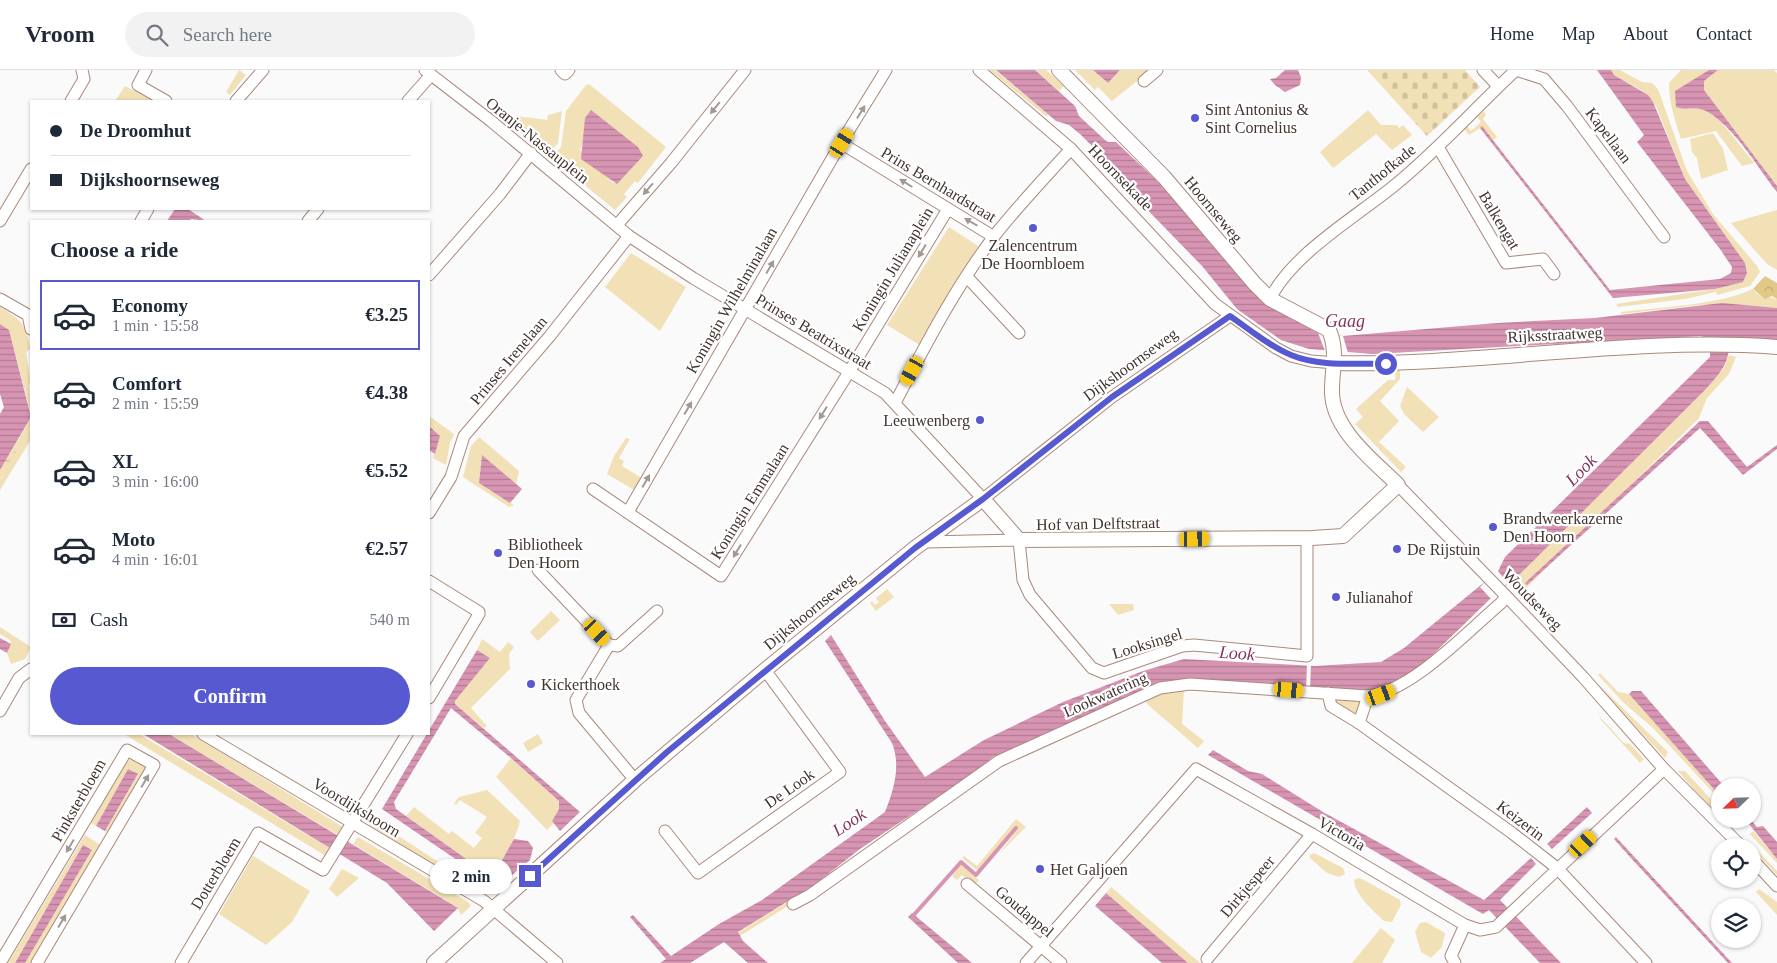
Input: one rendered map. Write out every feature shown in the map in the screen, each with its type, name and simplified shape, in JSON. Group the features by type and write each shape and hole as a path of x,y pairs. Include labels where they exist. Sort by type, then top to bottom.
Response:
{"street":[{"path":"72,100 84,79 82,70"},
{"path":"146,70 138,85 164,100"},
{"path":"237,100 263,70"},
{"path":"617,225 671,163 745,70"},
{"name":"Koningin Wilhelminalaan","path":"628,512 886,70"},
{"name":"Hoornsekade","path":"979,70 1071,149 1145,226 1212,302 1276,348 1291,356 1311,361 1335,357"},
{"name":"Hoornseweg","path":"1059,70 1164,177 1254,284 1270,299 1330,330 1335,357"},
{"path":"1144,81 1157,70"},
{"path":"1483,70 1498,86"},
{"name":"Tanthofkade","path":"1270,299 1288,271 1395,185 1438,147 1516,70"},
{"name":"Kapellaan","path":"1516,70 1544,79 1567,106 1664,237"},
{"path":"409,100 428,72"},
{"name":"Oranje-Nassauplein","path":"428,72 531,154 629,236"},
{"name":"Prins Bernhardstraat","path":"842,143 994,237"},
{"name":"Balkengat","path":"1438,147 1506,263 1543,259 1554,274"},
{"path":"895,403 966,277 994,237 1027,196 1071,149"},
{"path":"430,274 500,194 531,154"},
{"path":"0,221 30,171"},
{"name":"Koningin Julianaplein","path":"849,372 948,209"},
{"path":"309,220 317,210"},
{"name":"Prinses Beatrixstraat","path":"629,236 693,278 885,393 983,499"},
{"name":"Prinses Irenelaan","path":"430,511 451,477 464,436 549,338 629,236"},
{"path":"966,277 1019,333"},
{"path":"0,299 28,315 30,324"},
{"name":"Dijkshoornseweg","path":"434,963 636,780 765,670 925,542 983,499 1112,397 1230,316"},
{"name":"Rijksstraatweg","path":"1335,357 1404,363 1510,354 1710,345 1777,347"},
{"name":"Woudseweg","path":"1335,357 1332,391 1334,408 1343,427 1583,677 1664,769 1733,838"},
{"name":"Koningin Emmalaan","path":"628,512 721,576 849,372"},
{"name":"Hof van Delftstraat","path":"925,542 1343,536 1398,485"},
{"path":"593,489 628,512"},
{"name":"Hof van Delftstraat","path":"983,499 1019,540"},
{"name":"Looksingel","path":"1019,540 1023,580 1030,595 1092,668 1104,673 1182,646 1194,645 1307,656 1307,538"},
{"path":"538,570 609,646 618,646 657,611"},
{"path":"430,581 479,612 479,617 430,696"},
{"name":"Lookwatering","path":"794,904 810,896 999,761 1160,688 1190,684 1368,696 1381,695 1403,686 1501,603 1503,593"},
{"path":"609,646 576,700 577,706 579,713 636,780"},
{"path":"0,711 19,678 30,670"},
{"name":"De Look","path":"665,831 698,873 840,772 765,670"},
{"name":"Keizerin","path":"1328,693 1331,706 1359,723 1512,833 1557,868 1646,963"},
{"path":"1359,723 1368,696"},
{"name":"Voordijkshoorn","path":"205,735 350,827 494,908 557,963"},
{"name":"Dotterbloem","path":"181,963 258,833 323,870 406,735"},
{"name":"Pinksterbloem","path":"0,963 126,750 154,765 37,963"},
{"name":"Victoria","path":"1026,963 1196,769 1312,834 1465,925 1480,930 1496,927 1664,769"},
{"name":"Dirkjespeer","path":"1207,959 1312,834"},
{"path":"1761,869 1777,886"},
{"name":"Goudappel","path":"967,884 1061,963"},
{"path":"1455,963 1450,956 1465,925"}],"green space":[{"path":"239,70 246,75 230,95 226,92"},
{"path":"989,70 995,70 1049,115 1046,116"},
{"path":"1035,70 1046,70 1064,86 1059,91"},
{"path":"1075,70 1093,70 1108,83 1120,70 1151,70 1112,101 1098,87 1095,90"},
{"path":"1367,70 1465,70 1480,87 1427,136"},
{"path":"1611,70 1620,70 1642,82 1652,83 1658,89 1687,171 1713,214 1760,272 1750,286 1717,295 1716,292 1685,299 1618,307 1616,304 1715,289 1729,285 1747,273 1745,263 1685,179 1656,106 1641,90 1614,75"},
{"path":"1681,70 1709,70 1701,76 1681,109 1704,109 1718,118 1754,163 1742,166 1716,131 1681,139 1671,104 1669,83"},
{"path":"1718,70 1774,70 1777,73 1777,186 1704,90 1704,81"},
{"path":"589,84 666,147 638,183 635,181 624,194 627,197 615,210 552,158 561,147 566,111 586,85","holes":["584,140 643,156 617,183 613,183 580,150"]},
{"path":"125,86 152,100 116,100"},
{"path":"1368,110 1381,125 1397,125 1399,128 1403,125 1412,135 1392,150 1376,134 1333,168 1320,152"},
{"path":"562,111 558,143 547,155 510,124 517,116 547,120 548,115"},
{"path":"1484,111 1486,115 1483,119 1497,137 1493,140 1482,127 1469,135 1464,129 1467,126 1471,131 1481,122 1477,117"},
{"path":"1713,133 1723,149 1728,170 1701,179 1697,158 1692,152 1690,139"},
{"path":"1777,210 1777,270 1767,264 1731,223"},
{"path":"949,227 978,246 923,347 887,325"},
{"path":"631,253 686,287 660,331 605,287"},
{"path":"1765,276 1777,283 1777,299 1772,296 1765,299 1753,289"},
{"path":"1753,289 1757,294 1777,299 1777,308 1700,305 1621,314 1621,312 1724,299"},
{"path":"0,307 14,316 25,328 30,345 30,350 26,352 30,377 30,410 9,330 0,324"},
{"path":"1729,355 1736,357 1729,374 1707,398 1699,418 1524,590 1511,581 1706,389 1724,368"},
{"path":"1396,369 1400,370 1400,379 1380,401 1399,421 1379,442 1406,467 1401,472 1355,424 1363,417 1356,409 1388,380 1395,380"},
{"path":"1407,387 1439,417 1423,432 1404,414 1400,406"},
{"path":"430,417 454,434 450,443 446,465 433,458 440,436 430,427"},
{"path":"30,419 30,441 0,490 0,479 22,439 20,437"},
{"path":"20,437 23,439 0,479 0,470"},
{"path":"479,437 519,471 516,484 482,456 479,483 514,505 509,507 463,477 471,446"},
{"path":"626,438 630,439 619,458 624,461 622,466 642,478 639,493 607,474 614,456"},
{"path":"887,589 894,597 876,611 870,603 872,601 875,605 879,602 876,598"},
{"path":"1109,604 1133,604 1134,610 1118,615"},
{"path":"551,611 560,620 538,641 530,632"},
{"path":"0,627 30,646 25,659 11,664 7,653 11,641 0,634"},
{"path":"482,639 500,652 508,642 514,647 509,654 510,669 471,708 487,726 484,728 455,704 455,701 490,658 477,650"},
{"path":"1600,673 1618,692 1629,694 1711,786 1711,790 1654,729 1624,703 1598,675"},
{"path":"1598,686 1668,752 1665,758"},
{"path":"1184,689 1182,724 1204,741 1198,748 1147,704 1146,700 1163,691"},
{"path":"1333,698 1362,702 1356,717 1336,705"},
{"path":"1597,709 1601,718 1624,743 1630,744 1644,759 1640,763 1601,720"},
{"path":"538,734 543,743 528,752 523,743"},
{"path":"126,735 141,735 329,848 326,856"},
{"path":"171,735 193,735 343,827 338,835"},
{"path":"134,758 146,766 146,770 110,834 105,831 138,775 128,769 96,826 91,823 126,762"},
{"path":"511,758 559,801 559,809 552,821 554,823 547,830 496,777"},
{"path":"1678,771 1685,771 1711,799 1711,808"},
{"path":"487,790 520,821 503,858 486,873 406,816 414,807 449,834 452,831 474,848 482,838 475,833 487,817 460,800 456,805 454,803 459,797"},
{"path":"1016,819 1026,827 999,854 1018,829 1015,827 978,871 962,858 964,856 977,866"},
{"path":"374,820 443,865 441,869 370,825"},
{"path":"1753,831 1759,838 1754,838 1750,834"},
{"path":"85,835 102,846 32,963 25,963 92,850 83,845 15,963 8,963"},
{"path":"358,837 468,902 471,906 461,915 457,907 353,844"},
{"path":"1761,840 1777,859 1777,863 1761,846"},
{"path":"1314,853 1343,868 1345,874 1339,877 1327,873 1310,858 1310,855"},
{"path":"1761,854 1777,871 1777,875 1761,858"},
{"path":"253,856 310,891 292,922 266,945 219,914"},
{"path":"961,864 979,880 974,886 962,875 957,880 952,876"},
{"path":"342,869 359,878 337,897 329,889"},
{"path":"1358,878 1400,900 1401,905 1392,922 1384,921 1361,897 1354,880"},
{"path":"1111,887 1200,963 1188,963 1106,893"},
{"path":"1759,889 1777,902 1777,915 1756,892"},
{"path":"789,901 791,904 740,936 738,933"},
{"path":"1426,922 1445,933 1442,947 1431,958 1421,952 1415,932 1420,923"},
{"path":"1381,928 1395,940 1382,963 1352,963"}],"shaded area":[{"path":"996,70 1035,70 1075,106 1079,116 1105,140 1116,142 1155,179 1268,306 1318,333 1343,336 1497,323 1595,318 1722,303 1777,308 1777,342 1730,339 1724,367 1706,389 1522,572 1490,599 1419,668 1405,679 1377,691 1159,683 993,757 971,775 860,849 814,885 738,932 743,941 768,963 748,963 724,942 690,963 660,963 666,959 630,917 633,915 671,956 719,924 762,900 885,812 895,778 895,752 892,743 825,641 831,635 885,721 925,777 984,740 1063,702 1143,671 1184,659 1315,666 1381,662 1404,648 1498,571 1505,557 1710,357 1710,339 1701,336 1373,354 1309,349 1281,340 1237,309 1202,266 1099,160 1096,150 1080,134 1069,125 1056,121"},
{"path":"1093,70 1120,70 1108,83"},
{"path":"1285,70 1298,70 1301,77 1300,85 1285,92 1270,79 1276,78"},
{"path":"1597,70 1611,70 1614,75 1648,95 1653,102 1685,179 1745,263 1747,273 1743,282 1715,289 1613,298 1480,128 1482,126 1610,290 1720,279 1731,273 1732,267 1720,249 1637,142 1644,135"},
{"path":"1709,70 1718,70 1704,81 1704,90 1777,186 1777,192 1726,126 1706,111 1676,107 1675,91"},
{"path":"591,110 638,147 643,156 617,184 581,159 585,118"},
{"path":"174,210 190,210 204,220 191,219 168,220"},
{"path":"0,324 9,330 30,419 0,470 0,414 4,407 0,394"},
{"path":"1700,421 1708,421 1747,467 1777,445 1777,449 1743,475 1700,428 1527,585 1525,583"},
{"path":"430,427 440,436 435,454 430,451"},
{"path":"482,455 522,489 510,503 479,483"},
{"path":"0,638 11,644 7,653 0,649"},
{"path":"477,650 490,658 455,701 455,704 580,812 560,831 552,821 559,809 559,801 451,708 394,802 396,809 486,873 501,862 514,839 528,841 533,848 530,860 498,887 493,881 476,873 382,809 426,735 430,735 430,729"},
{"path":"1632,691 1641,691 1717,778 1711,778 1711,786 1629,694"},
{"path":"145,735 171,735 458,908 434,931 387,883"},
{"path":"1213,750 1248,771 1262,774 1323,812 1484,900 1531,858 1536,864 1500,900 1561,963 1540,963 1489,910 1483,914 1208,755"},
{"path":"128,769 138,774 105,831 96,826"},
{"path":"1587,807 1592,813 1552,849 1547,844"},
{"path":"1763,826 1777,842 1777,859 1761,838 1752,828 1761,828"},
{"path":"1616,837 1711,940 1711,945 1630,857 1614,839"},
{"path":"83,845 92,850 25,963 15,963"},
{"path":"1106,893 1188,963 1162,963 1095,906"},
{"path":"912,913 972,963 958,963 908,917"},
{"path":"1714,948 1718,948 1732,963 1728,963"}],"pier":[{"path":"1318,333 1343,336 1348,353 1325,351"},
{"path":"1497,570 1508,583 1491,599 1480,587"},
{"path":"1307,664 1311,664 1310,690 1306,690"}],"waterway":[{"path":"912,917 961,862 976,875 1016,828"}],"place":[{"name":"Sint Antonius & Sint Cornelius","path":"1195,118"},
{"name":"Zalencentrum De Hoornbloem","path":"1033,228"},
{"name":"Leeuwenberg","path":"980,420"},
{"name":"Brandweerkazerne Den Hoorn","path":"1493,527"},
{"name":"De Rijstuin","path":"1397,549"},
{"name":"Bibliotheek Den Hoorn","path":"498,553"},
{"name":"Julianahof","path":"1336,597"},
{"name":"Kickerthoek","path":"531,684"},
{"name":"Het Galjoen","path":"1040,869"}],"route":[{"path":"530,876 667,752 915,548 983,499 1041,451 1112,397 1230,316 1276,348 1291,356 1311,361 1386,364"}],"water label":[{"name":"Gaag","path":"1345,321"},
{"name":"Look","path":"1581,470"},
{"name":"Look","path":"1237,653"},
{"name":"Look","path":"849,822"}]}
